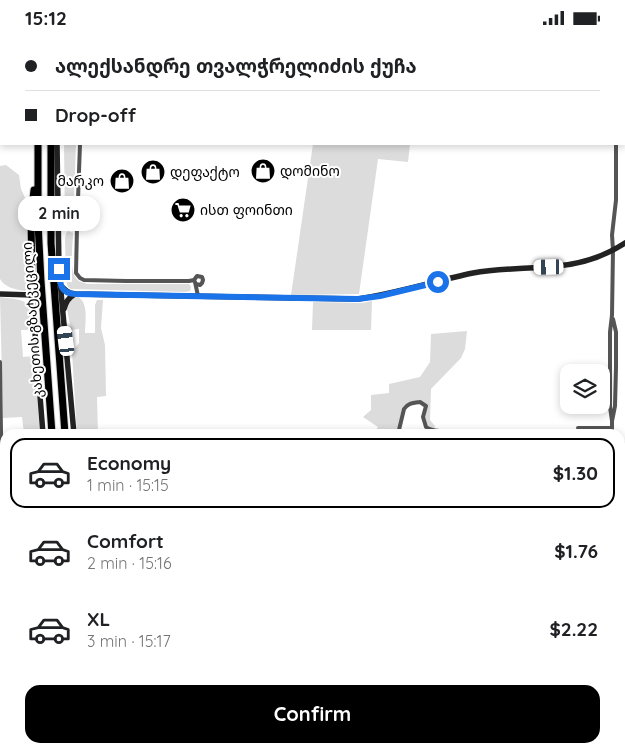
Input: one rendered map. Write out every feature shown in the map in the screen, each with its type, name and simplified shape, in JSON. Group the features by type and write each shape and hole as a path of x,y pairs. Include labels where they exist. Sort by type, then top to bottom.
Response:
{"highway":[{"name":"კახეთის გზატკეცილი","path":"51,145 51,243 65,429"},
{"name":"კახეთის გზატკეცილი","path":"38,147 38,223 52,429"},
{"path":"32,295 31,217 38,147"}],"street":[{"path":"57,145 60,285 74,429"},
{"path":"80,145 76,273 80,278 195,282 198,285 201,284"},
{"path":"610,364 612,235 616,200 616,145"},
{"path":"59,228 77,227"},
{"path":"60,285 65,290 75,294 358,299 403,291 474,273 512,268 570,265 583,262 625,243"},
{"path":"196,276 200,276 203,281 198,296 195,282 196,276"},
{"path":"0,293 32,295"},
{"path":"63,313 67,301 75,294"},
{"name":"კახეთის გზატკეცილი","path":"32,295 43,429"},
{"path":"612,315 616,332 615,406 612,421"},
{"path":"0,362 1,429"},
{"path":"610,368 616,368"},
{"path":"399,429 406,406 410,403 420,402 426,406 423,417 426,427 430,429"},
{"path":"578,428 612,428 610,407"}],"shaded area":[{"path":"64,145 76,145 73,221 70,224 65,223"},
{"path":"313,145 410,145 408,162 378,159 359,294 291,295"},
{"path":"6,165 19,175 21,189 27,202 30,287 25,291 7,286 0,279 0,166"},
{"path":"68,231 73,233 73,269 79,281 87,284 189,284 191,287 190,291 71,289 66,281 65,239"},
{"path":"0,297 17,299 26,303 30,312 31,330 21,330 23,357 34,356 40,429 23,429 22,417 3,418"},
{"path":"78,297 84,304 86,318 85,333 95,333 95,305 97,300 103,300 101,328 105,345 106,396 97,397 98,429 77,429 72,352 79,343 79,329 71,330 67,309 68,303"},
{"path":"372,301 371,330 312,330 313,302 362,303"},
{"path":"467,331 465,349 461,358 431,389 430,420 435,426 434,429 427,427 424,416 427,406 422,401 413,401 404,408 398,429 377,429 378,427 363,417 371,410 371,395 389,393 389,384 420,377 430,362 431,334"}],"place":[{"name":"დომინო","path":"263,171"},
{"name":"დეფაქტო","path":"153,172"},
{"name":"მარკო","path":"122,181"},
{"name":"ისთ ფოინთი","path":"183,210"}],"route":[{"path":"59,269 60,285 70,293 75,294 358,299 380,296 438,282"}]}
